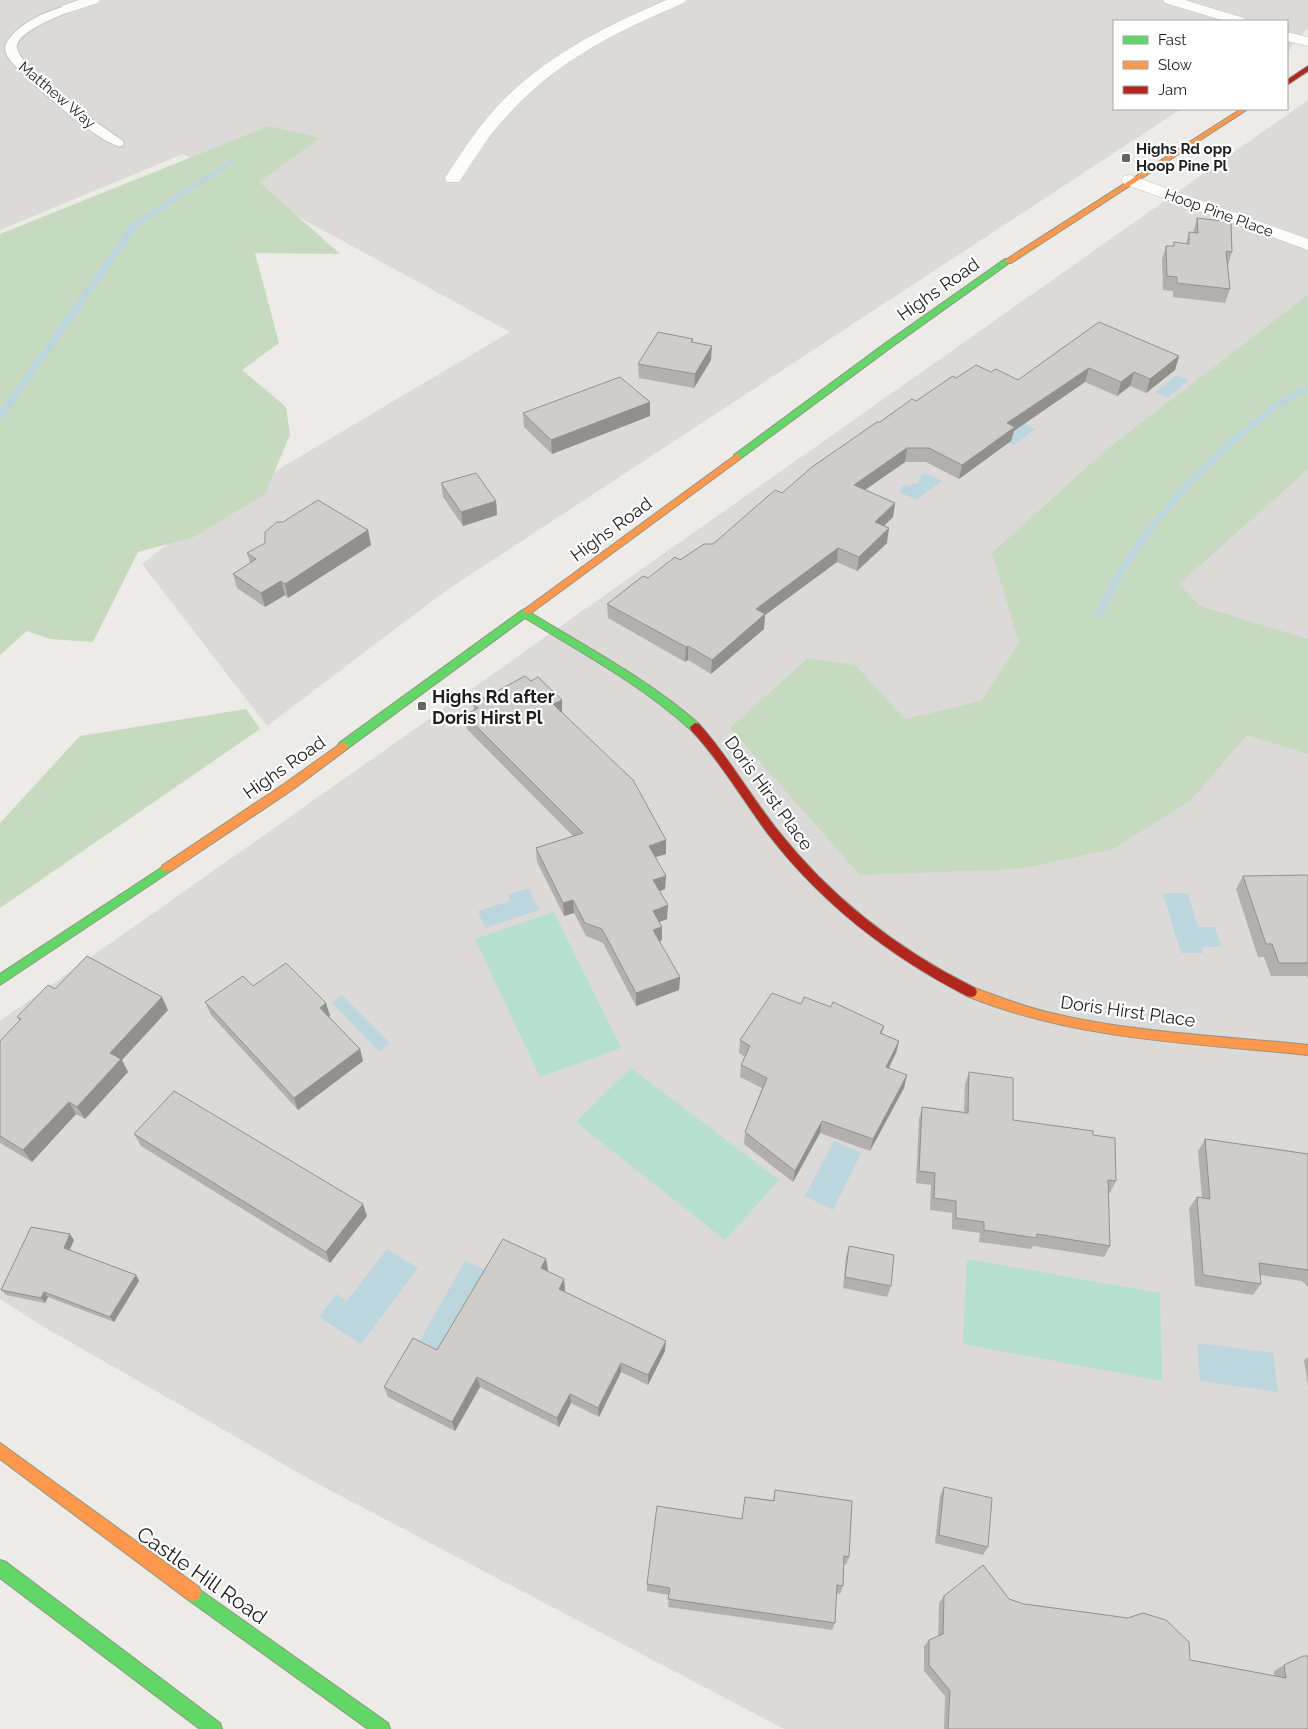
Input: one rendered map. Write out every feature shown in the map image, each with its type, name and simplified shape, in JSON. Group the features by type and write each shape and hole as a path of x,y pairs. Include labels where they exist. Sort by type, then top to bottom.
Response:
{"street":[{"path":"66,9 94,0"},
{"path":"453,178 499,114 526,87 555,64 590,41 679,0"},
{"path":"1170,0 1236,20"},
{"path":"1288,36 1308,42"},
{"path":"1288,81 1308,68"},
{"name":"Highs Road","path":"0,980 288,787 715,475 890,344 1036,242 1130,180 1243,110"},
{"name":"Hoop Pine Place","path":"1130,180 1308,245"},
{"name":"Doris Hirst Place","path":"524,613 566,637 657,695 693,724 721,754 771,831 806,871 850,914 903,953 958,986 1024,1012 1097,1028 1308,1050"},
{"name":"Castle Hill Road","path":"0,1450 139,1554 382,1729"},
{"path":"0,1568 214,1729"}],"lane":[{"name":"Matthew Way","path":"66,9 28,27 15,38 10,46 13,56 22,67 86,122 118,143"}],"shaded area":[{"path":"0,0 1308,0 1308,28 1288,51 1288,20 1113,20 1113,110 1179,110 447,590 267,726 142,564 218,505 510,332 183,154 0,230"},
{"path":"1308,100 1308,1729 784,1729 320,1485 44,1327 0,1299 0,1021"}],"green space":[{"path":"269,126 320,138 259,182 340,254 255,253 279,343 242,370 286,407 290,435 265,494 194,537 138,552 93,642 50,639 27,631 0,655 0,234"},
{"path":"1308,295 1308,469 1179,584 1200,606 1308,639 1308,754 1247,735 1190,801 1113,849 1019,869 860,875 730,728 808,658 855,665 905,719 981,701 1019,643 992,553 1107,449"},
{"path":"246,709 260,729 0,908 0,823 80,736"},
{"path":"554,912 621,1048 540,1077 475,939"},
{"path":"631,1068 779,1180 725,1240 576,1122"},
{"path":"967,1259 1160,1293 1162,1381 963,1344"}],"water":[{"path":"1177,375 1189,380 1167,398 1155,392"},
{"path":"1018,421 1035,429 1014,445 997,436"},
{"path":"925,473 942,481 916,500 900,492 902,486 918,483 921,475"},
{"path":"528,888 539,910 485,928 478,911 510,901 508,894"},
{"path":"1163,893 1188,893 1198,927 1215,927 1221,947 1202,947 1203,953 1181,953"},
{"path":"342,995 390,1043 379,1051 332,1003"},
{"path":"834,1141 861,1153 833,1210 805,1196"},
{"path":"387,1249 418,1268 361,1344 319,1317 336,1294 347,1301"},
{"path":"465,1261 488,1271 440,1355 418,1344"},
{"path":"1197,1343 1273,1353 1278,1392 1200,1381"}],"building":[{"path":"1197,218 1231,222 1232,252 1226,251 1230,289 1177,283 1177,277 1167,276 1166,246 1174,246 1174,242 1189,244 1189,232 1198,233"},
{"path":"1099,322 1179,356 1150,379 1134,372 1121,382 1089,368 1007,423 1015,427 962,465 929,448 907,448 854,485 895,503 875,522 889,528 859,557 838,548 756,609 765,614 712,660 607,604 643,576 648,578 675,557 680,560 704,544 713,544 775,490 782,493 812,467 912,399 916,401 953,376 956,378 976,365 991,372 996,369 1018,380"},
{"path":"658,332 693,339 691,342 712,346 695,374 638,364"},
{"path":"620,377 650,402 551,440 523,413"},
{"path":"476,473 496,501 461,512 441,483"},
{"path":"318,500 368,530 285,584 281,581 261,593 233,574 256,559 247,553 265,543 265,532 277,522 283,522"},
{"path":"525,676 531,681 538,677 562,700 553,704 633,780 666,840 649,846 666,876 653,880 668,905 653,911 662,927 653,930 680,977 636,993 602,929 585,923 573,900 563,903 536,848 583,833 465,715 478,708 473,704"},
{"path":"1308,875 1308,963 1279,963 1272,944 1266,944 1243,876"},
{"path":"87,956 162,997 110,1053 121,1059 77,1107 69,1102 23,1150 0,1136 0,1041 21,1019 17,1017 48,985 55,989"},
{"path":"286,963 326,1003 320,1008 360,1049 294,1098 205,1002 243,976 253,986"},
{"path":"772,993 801,1004 804,997 831,1007 833,1002 884,1026 880,1033 899,1041 886,1067 907,1075 873,1139 822,1121 795,1171 745,1132 767,1078 741,1065 750,1046 740,1040"},
{"path":"969,1072 1013,1078 1013,1120 1093,1131 1093,1135 1115,1138 1116,1181 1108,1180 1110,1246 1037,1234 1036,1238 984,1230 984,1222 956,1218 956,1201 934,1198 935,1173 919,1171 922,1107 968,1113"},
{"path":"174,1091 363,1204 326,1252 134,1134"},
{"path":"1205,1139 1308,1154 1308,1270 1259,1263 1261,1284 1203,1275 1197,1197 1210,1199"},
{"path":"31,1227 70,1234 64,1248 136,1275 110,1317 44,1292 41,1298 1,1290"},
{"path":"503,1239 546,1259 541,1268 564,1279 559,1289 666,1341 648,1375 621,1363 598,1408 570,1394 557,1418 477,1377 452,1422 384,1387 413,1338 437,1350"},
{"path":"849,1246 894,1255 891,1286 845,1277"},
{"path":"944,1487 992,1498 988,1547 939,1535"},
{"path":"775,1490 852,1501 849,1557 844,1556 843,1586 837,1585 835,1623 668,1599 670,1588 647,1584 657,1506 742,1519 745,1497 774,1501"},
{"path":"983,1565 1009,1599 1024,1604 1128,1618 1143,1613 1166,1620 1189,1642 1190,1660 1286,1678 1284,1665 1303,1656 1308,1656 1308,1729 948,1729 950,1691 929,1665 929,1640 943,1634 944,1596"}],"waterway":[{"path":"0,416 136,224 233,161"},
{"path":"1099,615 1120,573 1150,529 1190,482 1233,441 1274,407 1308,388"}],"traffic: fast":[{"path":"737,457 890,344 1008,261"},
{"path":"343,746 528,611"},
{"path":"524,613 640,684 676,710 695,727"},
{"path":"0,980 167,868"},
{"path":"0,1568 214,1729"},
{"path":"193,1593 382,1729"}],"traffic: slow":[{"path":"1008,261 1243,110"},
{"path":"528,611 737,457"},
{"path":"167,868 288,787 343,746"},
{"path":"971,992 997,1003 1024,1011 1106,1029 1308,1050"},
{"path":"0,1450 193,1593"}],"traffic: jam":[{"path":"1288,82 1308,68"},
{"path":"695,727 716,751 762,818 792,856 837,902 887,943 914,961 971,992"}],"place":[{"name":"Highs Rd opp Hoop Pine Pl","path":"1126,158"},
{"name":"Highs Rd after Doris Hirst Pl","path":"422,706"}]}
